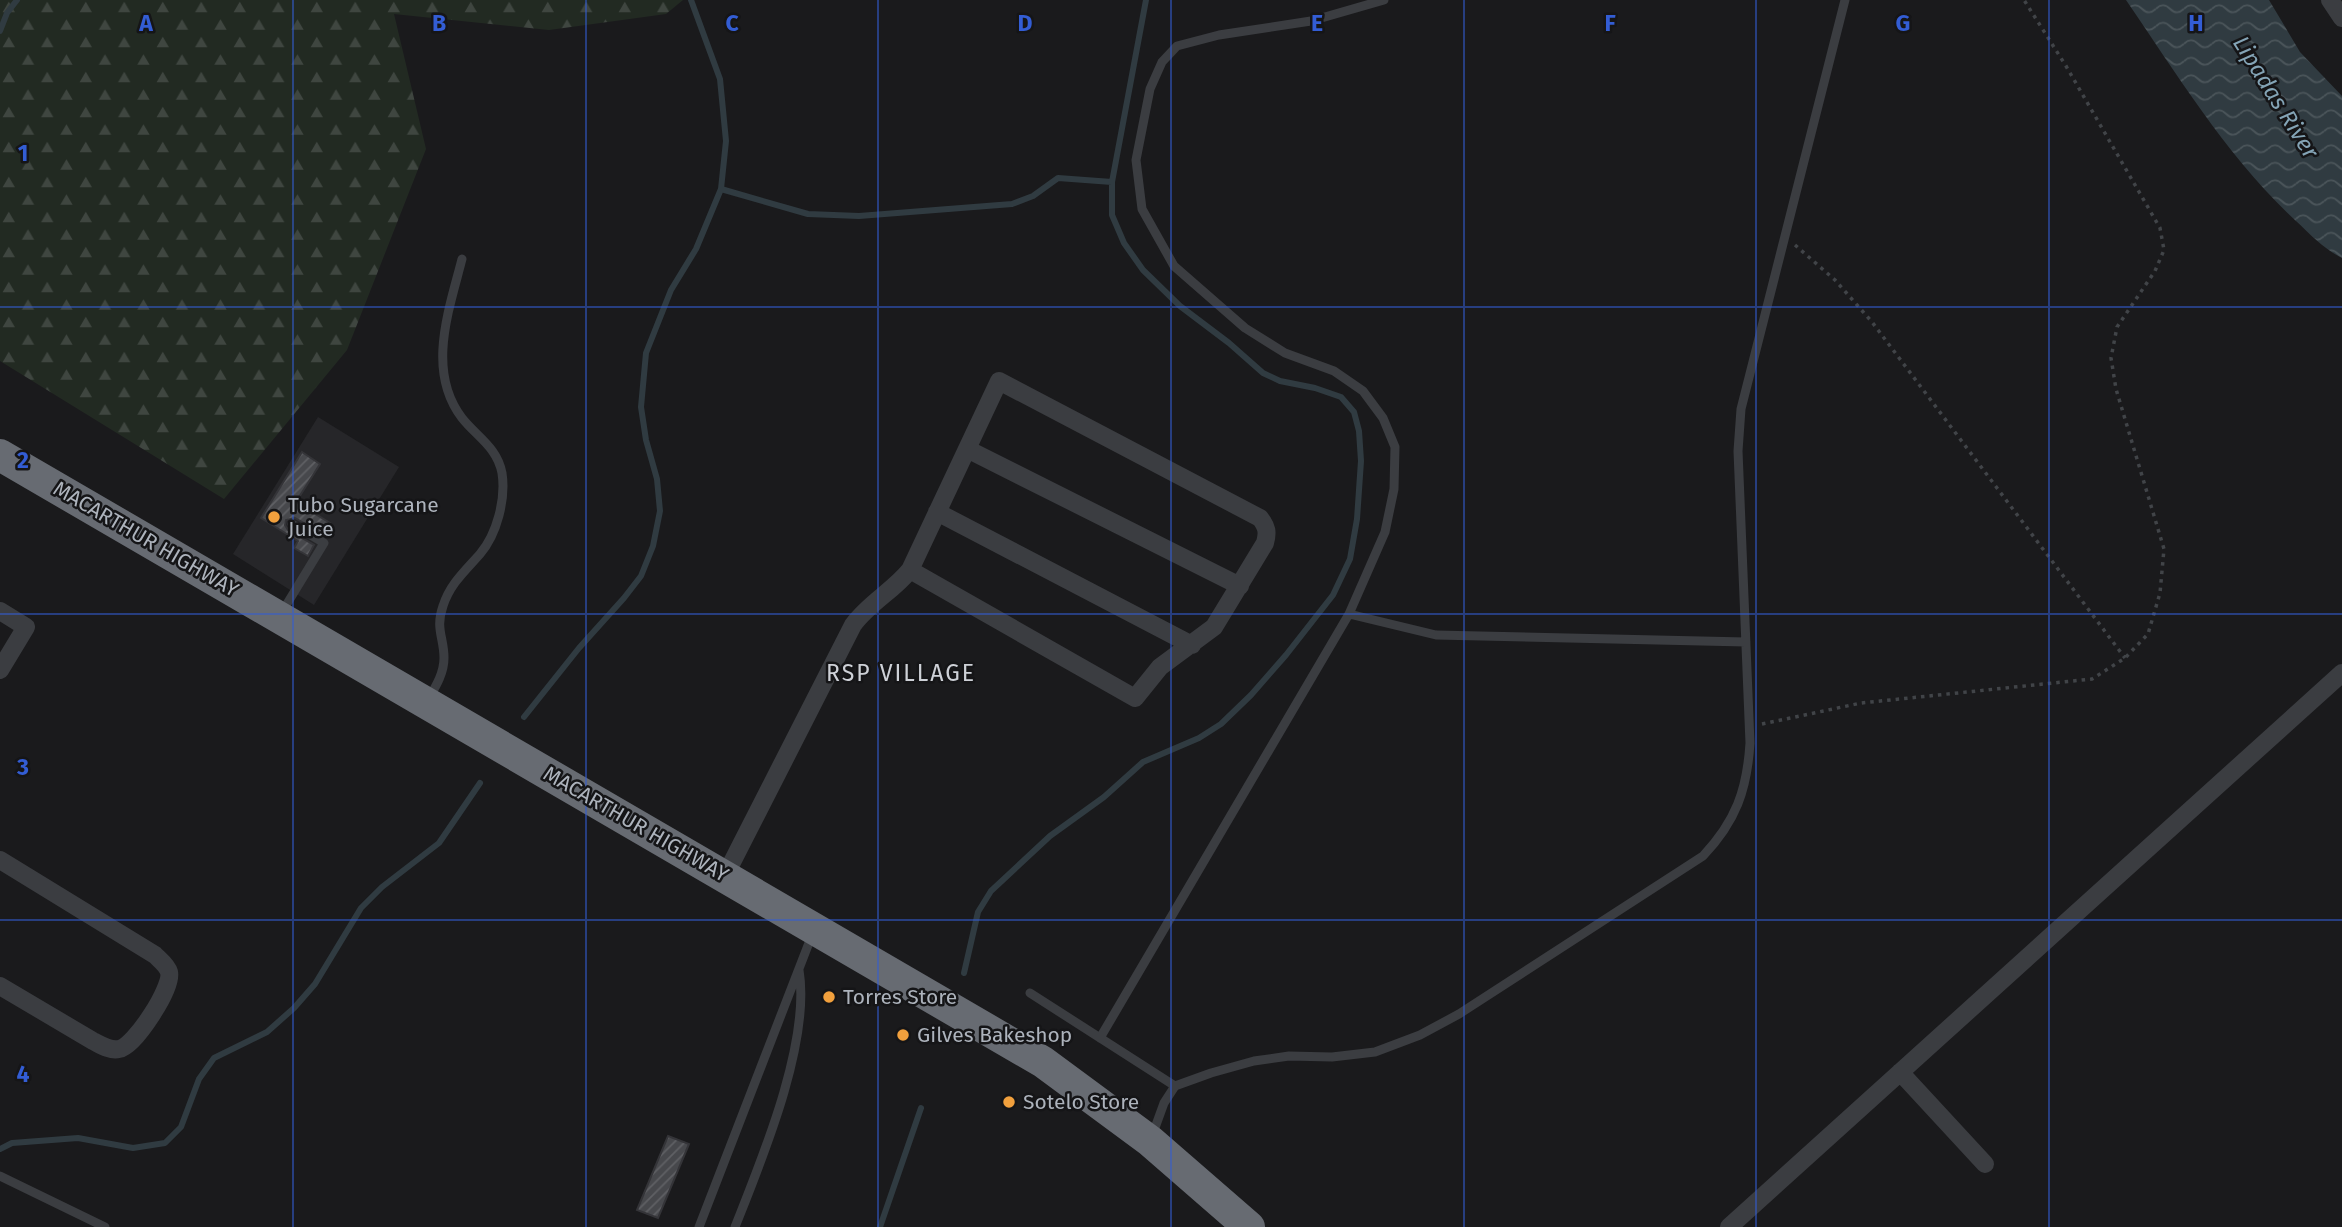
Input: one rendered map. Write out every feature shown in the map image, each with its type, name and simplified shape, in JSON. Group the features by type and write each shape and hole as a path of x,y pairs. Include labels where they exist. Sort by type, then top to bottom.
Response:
{"highway":[{"name":"MACARTHUR HIGHWAY","path":"1,457 1044,1062 1150,1141 1249,1227"}],"street":[{"path":"2330,0 2342,18"},
{"path":"725,876 853,625 865,610 898,584 910,570 999,381 1260,518 1268,534 1265,544 1214,627 1160,667 1135,698 910,570"},
{"path":"967,449 1240,586"},
{"path":"937,512 1192,645"},
{"path":"0,611 26,627 0,670"},
{"path":"1729,1227 2342,673"},
{"path":"0,860 155,955 169,973 166,991 147,1021 132,1042 120,1049 107,1048 93,1041 0,986"},
{"path":"1900,1072 1985,1164"}],"lane":[{"path":"1100,1038 1349,614 1385,533 1394,489 1395,447 1383,418 1363,391 1334,371 1285,353 1245,328 1174,266 1142,209 1136,160 1150,89 1162,62 1177,46 1219,35 1311,21 1384,0"},
{"path":"1150,1141 1164,1103 1175,1086 1254,1061 1289,1056 1332,1057 1375,1052 1420,1035 1459,1014 1703,856 1733,817 1744,789 1749,766 1750,727 1738,451 1741,410 1845,0"},
{"path":"427,703 443,668 444,658 438,632 443,605 453,583 489,540 496,526 501,501 502,474 495,453 481,435 463,419 449,396 443,374 443,337 462,259"},
{"path":"279,617 324,543 292,524"},
{"path":"1349,614 1436,635 1746,642"},
{"path":"699,1227 815,928"},
{"path":"735,1227 789,1072 802,994 799,969"},
{"path":"1030,993 1175,1086"},
{"path":"0,1176 106,1227"}],"path":[{"path":"1750,727 1861,703 2092,679 2125,658 2147,634 2160,593 2164,549 2116,390 2111,358 2117,327 2155,271 2164,250 2160,228 2024,0"},
{"path":"1786,238 1835,280 1872,322 2125,658"}],"shaded area":[{"path":"318,417 399,467 314,605 233,554"}],"green space":[{"path":"0,0 683,0 666,14 549,30 394,14 426,149 347,350 224,499 0,361"}],"water":[{"name":"Lipadas River","path":"2126,0 2269,0 2300,52 2342,96 2342,258 2312,236 2248,171 2185,87"}],"building":[{"path":"302,452 320,464 296,502 330,523 323,534 295,518 286,520 288,530 314,545 308,556 294,548 298,541 261,518"},
{"path":"668,1136 689,1144 658,1218 637,1210"}],"waterway":[{"path":"0,31 7,13 17,0"},
{"path":"524,717 641,576 653,546 660,511 657,479 646,440 641,407 646,353 671,290 696,249 721,189 726,141 720,79 691,0"},
{"path":"964,973 978,912 991,891 1050,836 1104,797 1143,762 1199,738 1221,724 1286,655 1333,595 1350,559 1357,519 1361,461 1359,431 1354,412 1341,397 1315,388 1280,381 1263,373 1180,306 1143,270 1124,243 1112,215 1112,182 1146,0"},
{"path":"721,189 808,214 859,216 1012,204 1033,196 1058,178 1112,182"},
{"path":"0,1149 12,1143 78,1138 133,1148 165,1143 181,1127 199,1079 214,1058 267,1032 294,1008 315,984 361,908 382,887 439,843 480,783"},
{"path":"880,1227 921,1108"}],"place":[{"name":"Tubo Sugarcane Juice","path":"274,517"},
{"name":"Torres Store","path":"829,997"},
{"name":"Gilves Bakeshop","path":"903,1035"},
{"name":"Sotelo Store","path":"1009,1102"}],"district":[{"name":"RSP VILLAGE","path":"901,673"}]}
